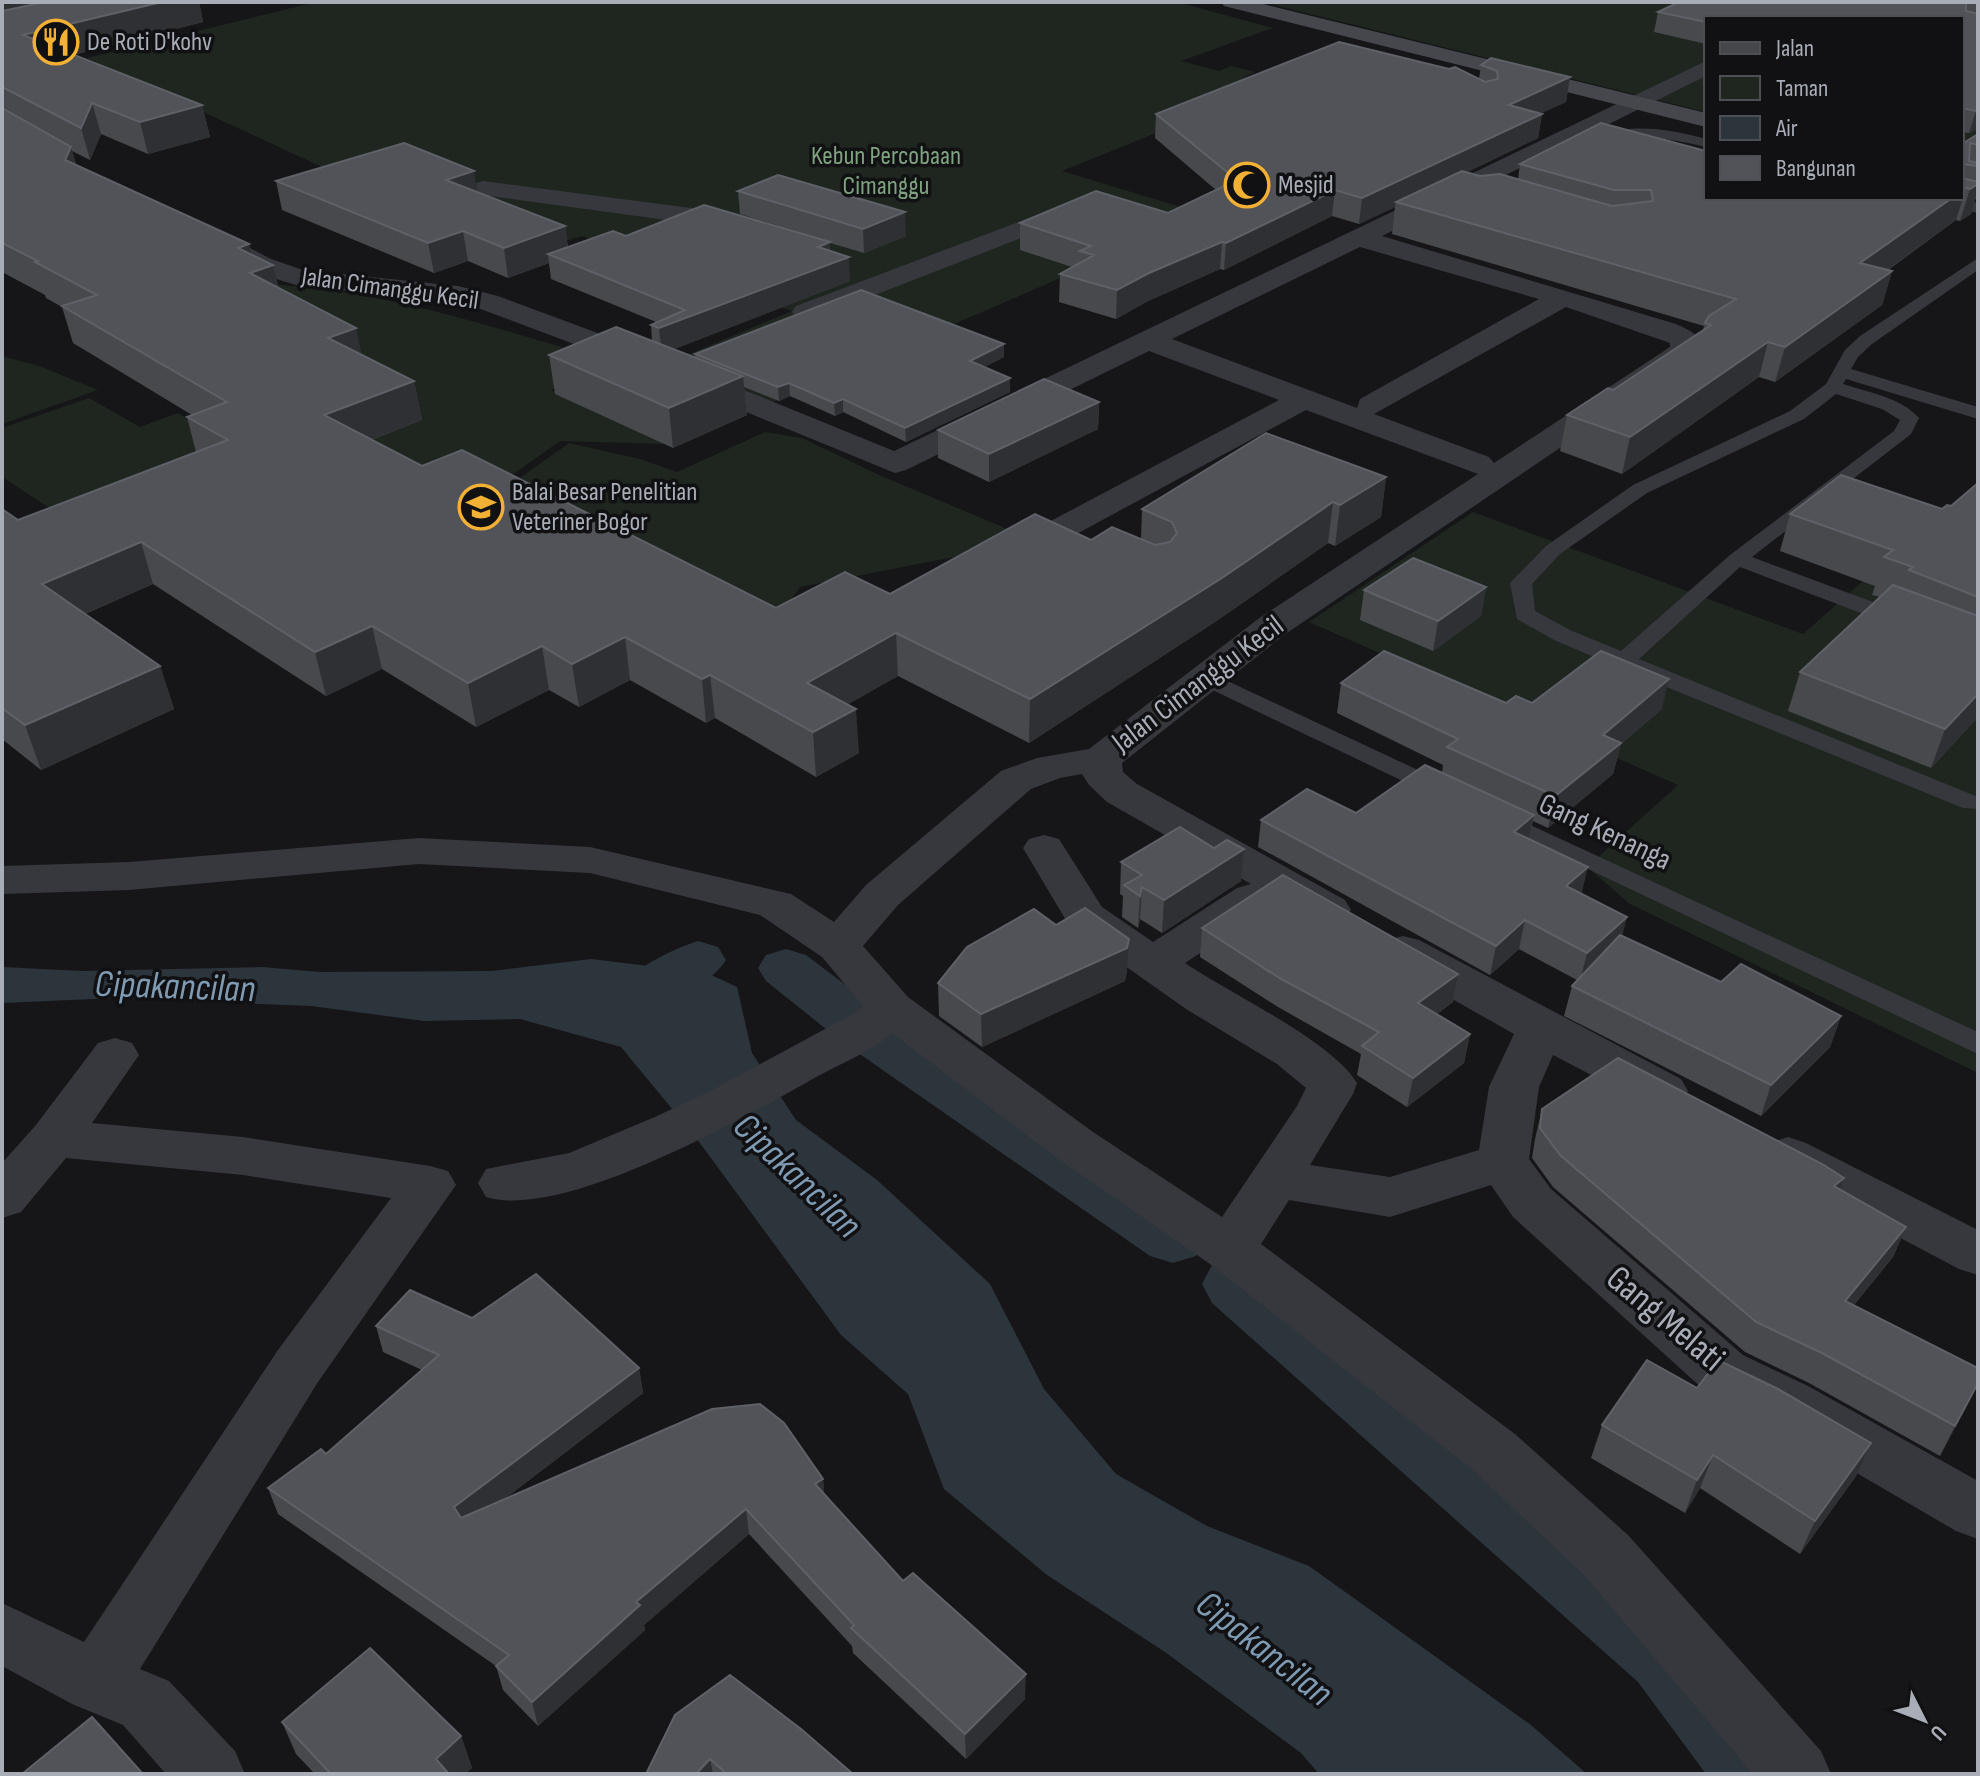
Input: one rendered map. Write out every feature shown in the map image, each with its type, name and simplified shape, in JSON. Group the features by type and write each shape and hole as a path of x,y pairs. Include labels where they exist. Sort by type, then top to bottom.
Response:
{"main road":[{"path":"1231,2 1704,120"}],"street":[{"name":"Jalan Cimanggu Kecil","path":"197,231 261,265 299,278 458,294 662,367 895,463 1704,69"},
{"path":"483,189 722,220 766,235"},
{"path":"780,321 1061,214"},
{"name":"Jalan Cimanggu Kecil","path":"1356,237 1666,330 1685,339 1684,351 1334,584 1204,677 1101,759 1103,776 1122,793 1278,881 1541,1028 1693,1106"},
{"path":"854,263 899,276"},
{"path":"1371,406 1563,297"},
{"path":"1147,340 1478,464"},
{"path":"662,367 691,355"},
{"path":"1099,548 1059,530 1305,398"},
{"path":"838,946 882,895 1016,780 1051,767 1101,759"},
{"path":"1044,848 1086,917 1203,998 1315,1066 1332,1083 1328,1101 1296,1142 1276,1179 1229,1249"},
{"path":"2,880 129,876 419,851 590,860 775,904 838,946 880,1017 1229,1249 1494,1452 1594,1544 1797,1774"},
{"path":"1153,963 1278,881"},
{"path":"504,1183 577,1171 673,1130 728,1104 880,1017"},
{"path":"1276,1179 1390,1197 1503,1162 1514,1087 1541,1028"},
{"path":"21,1170 115,1055"},
{"path":"1762,1142 1978,1254"},
{"path":"21,1170 243,1156 430,1185 298,1366 95,1682"},
{"name":"Gang Melati","path":"1503,1162 1532,1203 1723,1372 1810,1416 1978,1512"},
{"path":"2,1633 95,1682 146,1703 211,1774"}],"lane":[{"path":"1473,81 1497,69"},
{"path":"1584,151 1609,138 1631,132 1672,135 1704,143"},
{"path":"1446,193 1476,201"},
{"path":"1945,200 1978,208"},
{"path":"1976,801 1562,635 1525,614 1521,583 1553,550 1640,489 1797,415 1838,380 1851,354 1866,340 1978,263"},
{"path":"1838,380 1978,413"},
{"path":"1623,661 1737,559 1902,434 1910,418 1838,380"},
{"path":"1737,559 1921,628"},
{"name":"Gang Kenanga","path":"1204,677 1978,1044"}],"green space":[{"name":"Kebun Percobaan Cimanggu","path":"316,2 1177,2 1273,28 1181,61 1219,71 1231,66 1255,72 1243,78 1275,85 1062,171 1207,215 773,402 675,360 792,311 582,236 559,243 460,231 87,58"},
{"path":"1262,2 1978,2 1978,179 1964,176 1964,16 1704,16 1704,112"},
{"path":"262,284 307,287 396,302 613,362 551,390 669,444 560,441 501,483 68,520 2,477 2,428 89,398 140,427 178,413 202,427 380,364 290,317"},
{"path":"2,356 42,367 98,390 2,424"},
{"path":"765,432 802,438 879,475 1036,541 800,587 777,619 510,485 569,443 640,459 677,472"},
{"path":"1473,512 1803,634 1932,520 1978,535 1978,1073 1630,904 1587,867 1678,785 1309,622"}],"water":[{"name":"Cipakancilan","path":"591,959 707,973 737,987 752,1053 796,1120 877,1180 990,1284 1044,1389 1116,1474 1207,1526 1309,1566 1531,1725 1587,1774 1319,1774 1301,1753 1165,1652 1047,1575 944,1489 908,1394 841,1335 697,1139 621,1047 520,1019 424,1021 311,1006 116,998 2,1003 2,967 82,971 262,967 320,972 492,971"}],"building":[{"path":"45,2 162,2 23,35 202,105 140,122 92,103 81,128 2,87 2,11"},
{"path":"1679,2 1966,2 1966,11 1978,14 1978,110 1964,108 1964,16 1704,16 1704,22 1658,12"},
{"path":"1339,42 1449,69 1455,67 1485,82 1498,79 1497,71 1481,65 1491,58 1570,77 1509,105 1542,114 1362,198 1335,190 1226,243 1149,273 1117,290 1060,274 1094,255 1080,251 1091,246 1020,223 1096,191 1168,213 1237,180 1156,114"},
{"path":"2,108 71,147 65,160 249,244 238,248 273,265 250,273 356,328 328,338 414,381 324,415 422,466 462,450 776,608 845,572 890,594 1035,514 1091,540 1112,527 1155,545 1170,542 1177,533 1172,522 1142,509 1266,433 1386,477 1340,505 1333,502 1222,578 1030,699 896,633 807,683 856,709 813,732 710,675 702,679 625,637 572,664 542,646 468,683 372,626 315,652 141,542 42,584 160,666 25,725 2,708 2,509 18,520 228,440 187,417 227,402 62,306 97,295 2,243"},
{"path":"1601,123 1704,150 1704,200 1949,200 1860,263 1892,271 1785,347 1768,342 1630,437 1567,415 1608,388 1613,390 1711,325 1705,323 1709,316 1736,299 1396,202 1462,171 1480,176 1500,174 1612,206 1653,201 1651,190 1614,190 1520,164"},
{"path":"1978,134 1978,145 1970,143 1969,161 1978,163 1978,166 1964,164 1964,143"},
{"path":"404,143 474,171 446,180 565,226 504,248 463,231 428,243 276,181"},
{"path":"778,175 905,212 863,229 738,191"},
{"path":"1964,178 1978,182 1970,189 1964,190"},
{"path":"704,205 830,242 818,247 849,257 659,328 651,325 685,310 548,254 613,231 626,236"},
{"path":"861,290 1004,344 970,361 1010,378 905,428 843,399 834,403 789,383 778,387 695,354"},
{"path":"616,327 743,376 669,408 549,355"},
{"path":"1044,379 1099,402 989,454 938,430"},
{"path":"1841,475 1942,509 1951,506 1978,483 1978,597 1884,557 1893,550 1790,514"},
{"path":"1413,558 1486,587 1438,621 1364,590"},
{"path":"1893,585 1978,616 1978,694 1945,729 1800,672"},
{"path":"1384,651 1506,703 1516,696 1532,703 1601,651 1669,679 1603,735 1621,743 1555,796 1447,747 1458,739 1341,683"},
{"path":"1425,765 1534,815 1514,832 1588,867 1566,886 1627,917 1587,953 1525,920 1496,946 1261,820 1307,789 1356,813"},
{"path":"1180,827 1214,848 1227,840 1244,849 1164,900 1142,887 1140,896 1124,885 1142,875 1121,862"},
{"path":"1283,875 1458,974 1418,1003 1470,1034 1413,1078 1362,1046 1379,1032 1281,979 1202,928"},
{"path":"1085,908 1129,939 1127,948 981,1014 938,983 967,947 1034,909 1056,925"},
{"path":"1620,935 1721,982 1741,964 1841,1016 1771,1085 1572,986"},
{"path":"1618,1058 1824,1165 1844,1178 1834,1186 1906,1227 1845,1301 1978,1368 1978,1383 1955,1426 1822,1353 1756,1322 1561,1156 1540,1128 1542,1109"},
{"path":"536,1274 639,1368 454,1507 461,1518 712,1409 760,1404 784,1423 823,1479 815,1484 903,1581 913,1573 1026,1674 965,1734 851,1628 854,1625 746,1509 636,1602 640,1605 532,1702 496,1666 509,1655 268,1488 321,1449 326,1454 439,1355 376,1326 410,1290 472,1318"},
{"path":"1647,1360 1697,1388 1718,1360 1778,1389 1871,1443 1815,1521 1713,1455 1697,1480 1602,1425"},
{"path":"370,1648 461,1736 436,1759 449,1774 331,1774 282,1722"},
{"path":"730,1675 801,1729 853,1774 727,1774 710,1759 696,1774 646,1774 675,1715"},
{"path":"92,1717 143,1774 22,1774"}],"waterway":[{"path":"630,1004 698,960"},
{"path":"786,968 862,1027 1173,1238"},
{"path":"1236,1284 1666,1656 1757,1774"}],"place":[{"name":"De Roti D'kohv","path":"56,42"},
{"name":"Mesjid","path":"1247,185"},
{"name":"Balai Besar Penelitian Veteriner Bogor","path":"481,507"}]}
